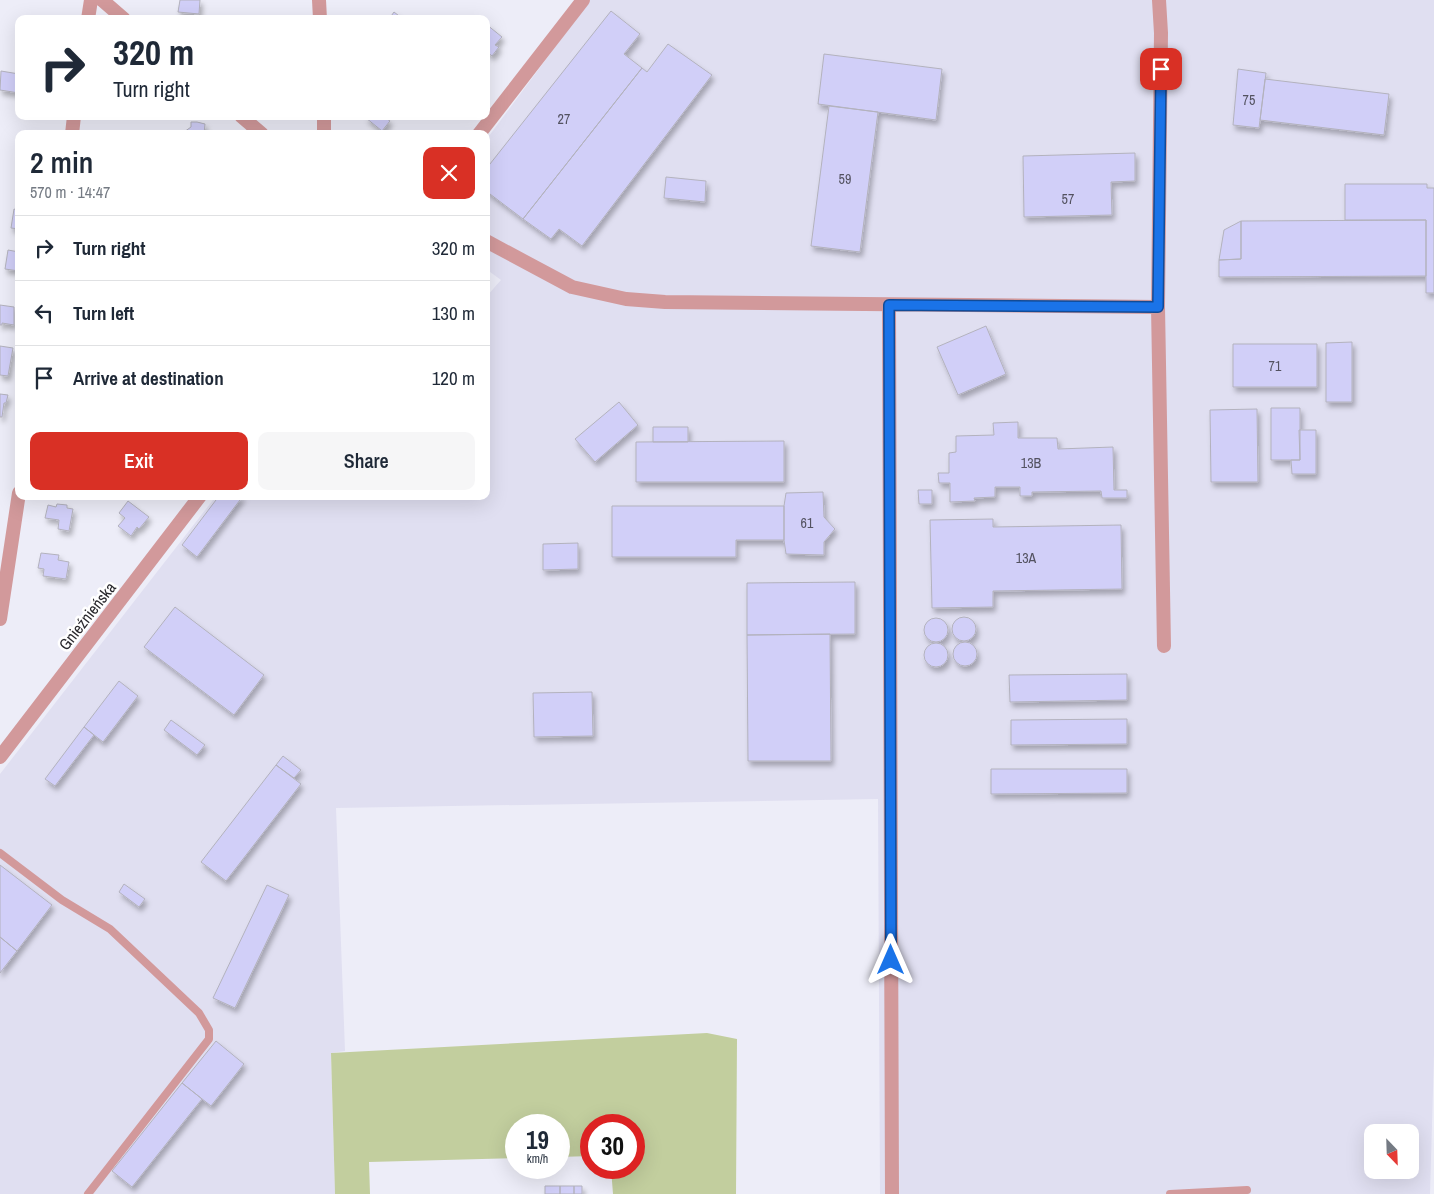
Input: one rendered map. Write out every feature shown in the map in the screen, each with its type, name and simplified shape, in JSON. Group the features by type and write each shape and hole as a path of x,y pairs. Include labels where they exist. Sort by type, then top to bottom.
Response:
{"street":[{"path":"89,15 91,0"},
{"path":"102,0 119,15"},
{"path":"319,0 320,15"},
{"path":"490,120 583,0"},
{"path":"1159,0 1161,32 1158,307 1164,646"},
{"path":"246,120 257,130"},
{"path":"482,130 490,120"},
{"path":"490,243 572,287 626,299 665,302 1158,307"},
{"path":"889,305 892,1194"},
{"path":"0,619 18,500"},
{"name":"Gnieźnieńska","path":"0,757 197,500"}],"lane":[{"path":"0,853 62,900 110,929 200,1013 209,1030 209,1039 88,1194"},
{"path":"1170,1194 1247,1190"}],"shaded area":[{"path":"590,0 1434,0 1434,1055 1430,1194 880,1194 878,799 336,808 345,1051 331,1053 335,1194 0,1194 0,774 213,500 490,500 490,292 501,280 490,272 490,135"}],"green space":[{"path":"707,1033 737,1039 736,1194 613,1194 612,1179 645,1179 645,1114 580,1114 580,1156 570,1157 570,1114 505,1114 505,1158 369,1162 370,1194 335,1194 331,1053"}],"building":[{"path":"180,0 200,0 199,14 178,12"},
{"path":"611,11 640,34 624,54 642,68 523,219 490,194 490,164"},
{"path":"490,27 502,37 495,45 499,47 492,56 490,54"},
{"path":"668,44 712,75 582,246 559,229 551,239 523,219 642,68 647,72"},
{"path":"824,54 942,69 936,120 818,104"},
{"path":"1238,69 1266,73 1259,128 1233,125"},
{"path":"1,71 15,73 15,92 0,90"},
{"path":"1265,79 1389,94 1384,135 1260,120"},
{"path":"829,106 878,112 860,252 811,246"},
{"path":"368,120 390,121 381,130"},
{"path":"191,122 205,124 204,130 187,130 191,127"},
{"path":"1135,153 1135,181 1111,182 1112,215 1024,217 1023,156"},
{"path":"666,177 706,181 705,202 664,198"},
{"path":"1345,184 1427,184 1427,188 1434,188 1434,293 1426,293 1426,220 1345,220"},
{"path":"15,209 15,228 11,228"},
{"path":"1426,220 1426,276 1219,277 1219,260 1241,259 1241,221"},
{"path":"1241,221 1241,259 1219,260 1224,230"},
{"path":"8,250 15,251 15,270 5,269"},
{"path":"0,305 14,307 14,325 2,323 0,325"},
{"path":"986,326 1006,374 958,395 937,347"},
{"path":"1352,342 1352,402 1326,402 1326,343"},
{"path":"1233,344 1317,344 1317,387 1233,387"},
{"path":"0,346 13,348 8,376 0,375"},
{"path":"0,394 8,395 6,403 4,403 2,417 0,417"},
{"path":"619,402 638,425 595,462 575,439"},
{"path":"1271,408 1300,408 1300,460 1271,460"},
{"path":"1257,409 1258,482 1211,482 1210,410"},
{"path":"1018,422 1018,438 1057,438 1058,449 1113,447 1114,490 1127,490 1127,498 1102,498 1101,491 1032,492 1032,496 1020,496 1020,487 995,487 995,497 974,498 975,501 950,502 950,483 939,483 938,473 949,473 949,453 956,452 956,436 994,435 993,423"},
{"path":"653,427 688,427 688,442 653,442"},
{"path":"1299,430 1316,430 1316,474 1292,474 1291,460 1300,460"},
{"path":"784,441 784,482 636,482 636,442"},
{"path":"918,490 932,490 932,504 919,504"},
{"path":"823,492 824,517 835,529 824,542 824,555 786,554 784,506 786,493"},
{"path":"216,500 240,500 197,557 182,545"},
{"path":"128,501 149,517 139,529 137,527 131,536 118,526 125,518 119,513"},
{"path":"57,504 67,505 67,508 73,509 69,531 58,529 59,520 45,518 48,505 56,507"},
{"path":"612,506 784,506 784,540 736,540 736,557 612,557"},
{"path":"993,519 993,527 1121,525 1122,589 993,591 993,607 932,608 930,520"},
{"path":"578,543 578,569 543,570 543,544"},
{"path":"41,553 59,555 58,560 69,562 66,579 43,576 44,569 38,568"},
{"path":"855,582 855,634 747,635 747,583"},
{"path":"175,607 264,675 234,715 144,647"},
{"path":"959,617 969,617 976,624 976,634 969,641 959,641 952,634 952,624"},
{"path":"936,618 945,621 948,630 945,639 936,642 927,639 924,630 927,621"},
{"path":"830,634 831,761 748,761 747,635"},
{"path":"965,642 974,645 977,654 974,663 965,666 956,663 953,654 956,645"},
{"path":"936,643 945,646 948,655 945,664 936,667 927,664 924,655 927,646"},
{"path":"1127,674 1127,700 1010,702 1009,675"},
{"path":"119,681 138,696 103,742 84,727"},
{"path":"592,692 593,736 534,737 533,693"},
{"path":"1127,719 1127,744 1011,745 1011,720"},
{"path":"171,720 205,745 197,755 164,730"},
{"path":"84,727 94,735 55,786 45,779"},
{"path":"283,756 301,770 294,778 276,765"},
{"path":"276,765 301,784 226,881 201,862"},
{"path":"991,769 1127,769 1127,793 991,794"},
{"path":"0,865 52,905 17,951 0,937"},
{"path":"124,884 145,899 139,907 119,892"},
{"path":"267,885 289,895 235,1008 213,998"},
{"path":"0,937 17,951 0,973"},
{"path":"216,1041 244,1064 211,1106 182,1083"},
{"path":"182,1083 202,1099 132,1187 112,1171"},
{"path":"545,1186 560,1186 560,1194 545,1194"},
{"path":"560,1186 574,1186 574,1194 560,1194"},
{"path":"574,1186 582,1186 582,1194 574,1194"}],"route":[{"path":"891,960 889,305 1158,307 1161,69"}]}
